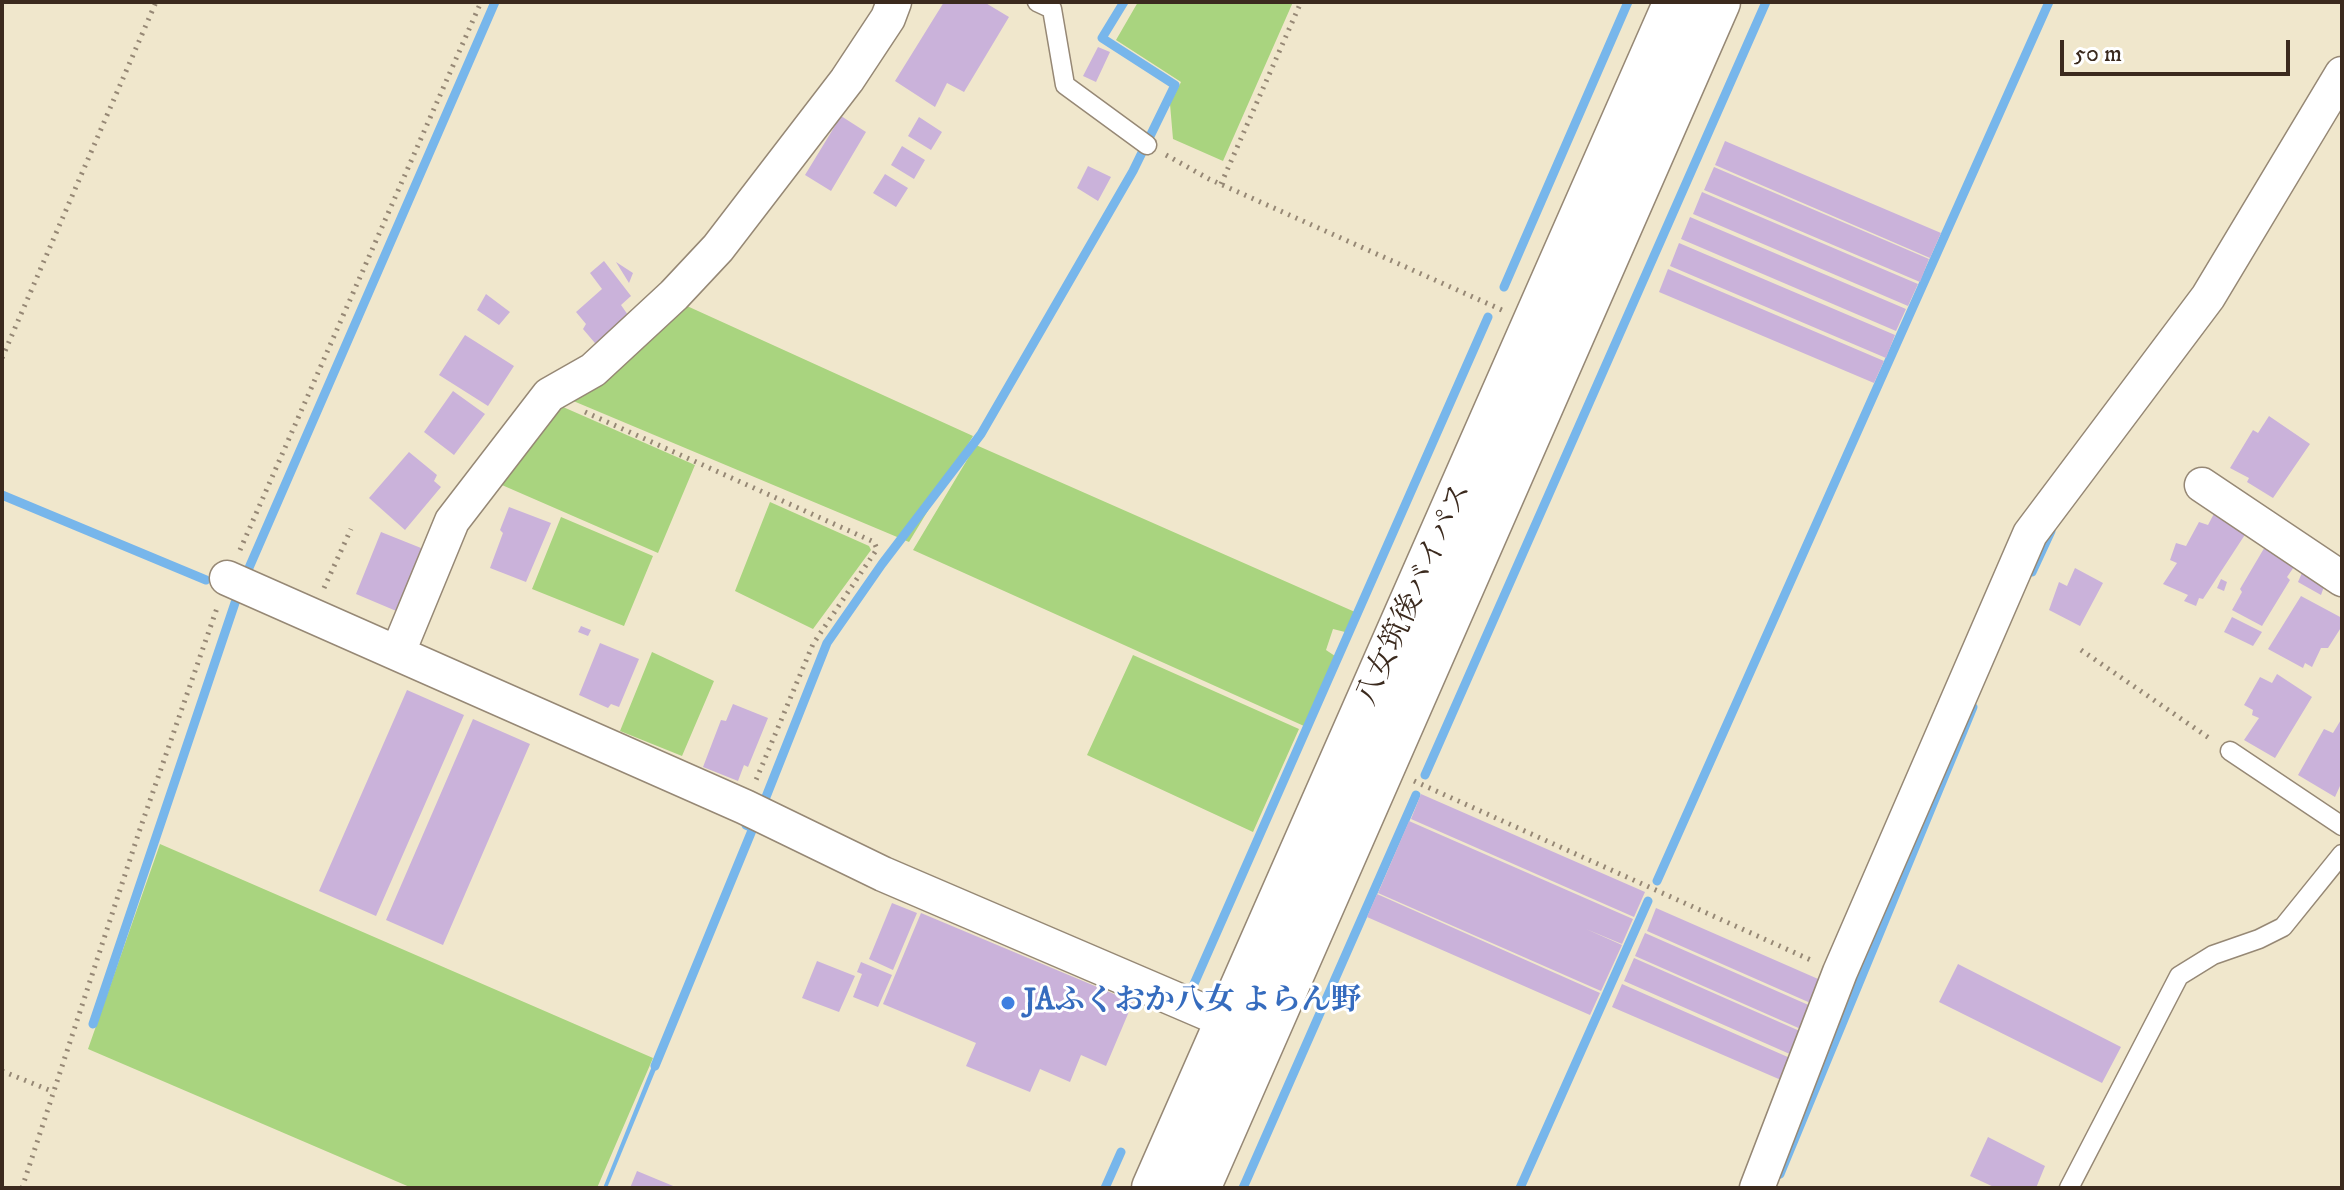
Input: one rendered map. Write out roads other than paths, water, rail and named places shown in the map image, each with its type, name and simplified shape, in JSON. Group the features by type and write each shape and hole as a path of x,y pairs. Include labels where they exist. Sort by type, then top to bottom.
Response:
{"highway":[{"name":"八女筑後バイパス","path":"1198,1188 1245,1029 1536,325 1676,2"},
{"name":"八女筑後バイパス","path":"1154,1188 1245,1029 1381,767 1718,2"}],"street":[{"path":"398,652 452,521 549,395 593,370 674,295 718,248 847,80 888,18 894,2"},
{"path":"1757,1188 1840,972 2030,534 2208,297 2342,74"},
{"path":"2202,485 2342,579"},
{"path":"227,578 745,807 883,874 1245,1029"}],"lane":[{"path":"1037,2 1052,9 1065,85 1147,145"},
{"path":"2230,751 2342,826"},
{"path":"2069,1188 2179,976 2213,955 2283,927 2342,854"}],"water":[{"path":"652,1066 657,1067 607,1188 603,1188"}],"waterway":[{"path":"245,577 495,2"},
{"path":"762,807 827,643 882,564 981,434 1133,171 1175,85 1102,38 1124,2"},
{"path":"1504,287 1628,2"},
{"path":"1425,775 1766,2"},
{"path":"1657,881 2049,2"},
{"path":"1190,993 1488,317"},
{"path":"2,495 206,580"},
{"path":"2032,572 2051,531"},
{"path":"93,1024 239,591"},
{"path":"1780,1174 1973,707"},
{"path":"1243,1188 1416,795"},
{"path":"655,1066 753,828 746,825"},
{"path":"1520,1188 1648,901"},
{"path":"1105,1188 1121,1152"}],"place":[{"name":"JAふくおか八女 よらん野","path":"1008,1003"}]}
